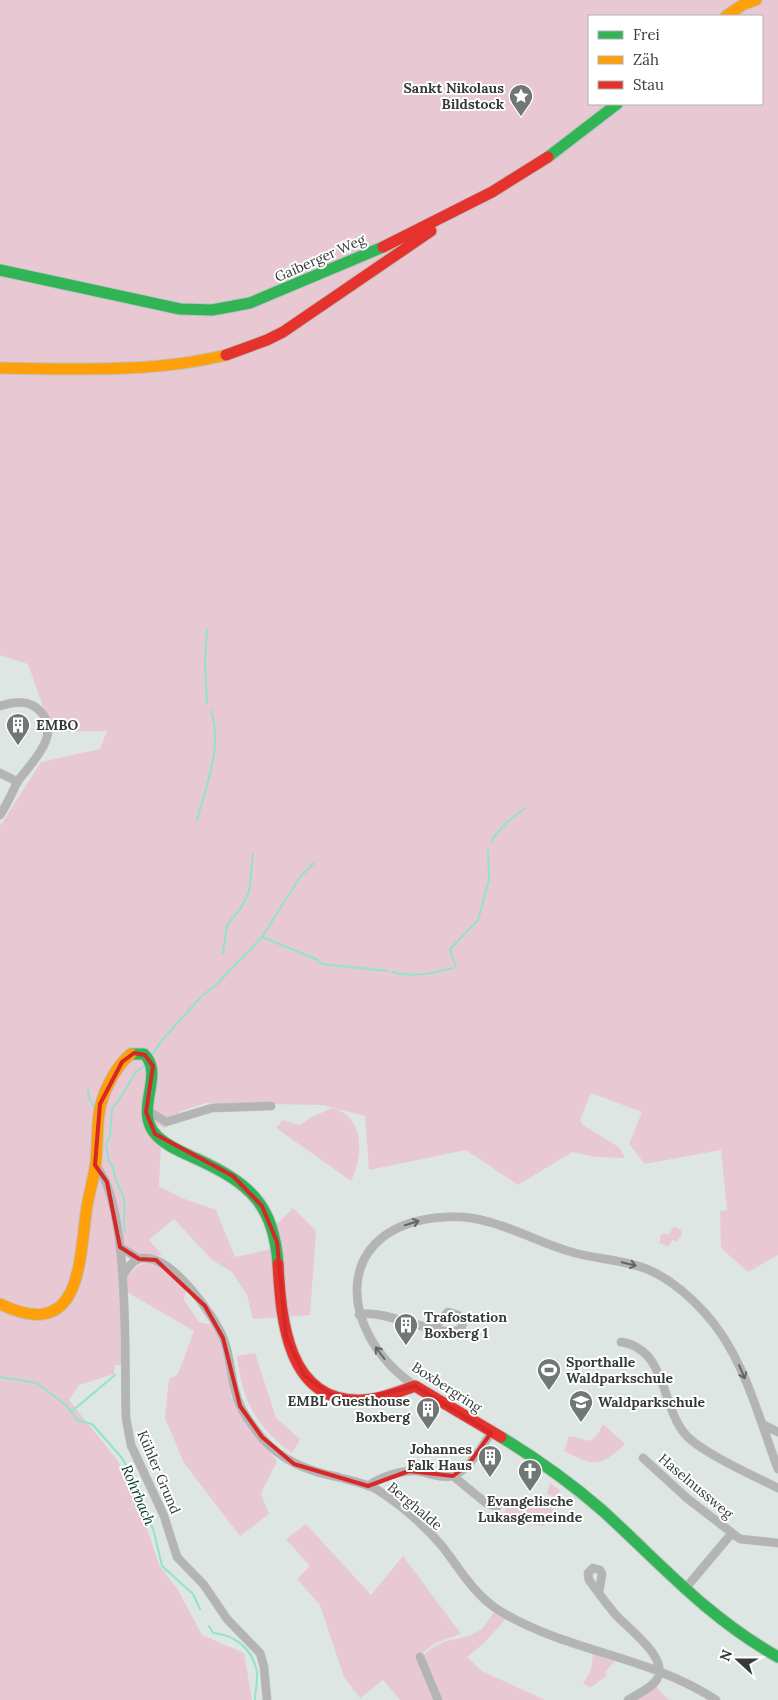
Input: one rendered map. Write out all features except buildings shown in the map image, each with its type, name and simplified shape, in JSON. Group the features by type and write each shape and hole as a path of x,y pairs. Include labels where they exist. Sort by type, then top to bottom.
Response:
{"street":[{"path":"727,15 748,1"},
{"name":"Gaiberger Weg","path":"0,270 172,308 212,310 232,308 270,296 441,219 539,164 616,105"},
{"path":"0,368 178,365 249,347 276,336 307,316 390,256 433,230 441,219"},
{"path":"0,706 18,702 30,704 39,709 47,722 47,736 43,748 18,782 1,811"},
{"path":"0,773 18,782"},
{"path":"0,1304 43,1315 58,1308 68,1295 80,1268 86,1214 95,1165 96,1122 100,1104 122,1062 128,1055 134,1052 145,1055 153,1066 146,1109 149,1125 158,1138 233,1176 252,1192 272,1224 277,1242 280,1300 286,1336 290,1352 304,1375 330,1394 358,1400 415,1386"},
{"path":"146,1109 166,1122 212,1108 271,1106"},
{"name":"Kühler Grund","path":"95,1165 107,1182 120,1247 123,1275 126,1418 129,1440 164,1516 177,1557 204,1585 227,1619 261,1655 267,1700"},
{"name":"Boxbergring","path":"778,1469 741,1370 729,1345 709,1317 681,1290 644,1268 572,1253 492,1221 460,1217 434,1218 414,1222 387,1234 370,1251 360,1272 356,1296 359,1315 369,1336 382,1355 402,1377 578,1491 722,1624 758,1648 778,1657"},
{"name":"Berghalde","path":"120,1247 139,1259 150,1258 159,1261 189,1288 205,1306 223,1338 240,1406 272,1448 305,1468 368,1486 398,1505 441,1545 477,1592 496,1608 565,1640 659,1670 716,1700"},
{"path":"123,1275 139,1259"},
{"path":"359,1315 372,1313 434,1328"},
{"path":"621,1342 639,1348 652,1360 674,1416 686,1436 738,1468 778,1488"},
{"path":"762,1424 778,1432"},
{"path":"453,1476 468,1465 491,1433"},
{"name":"Haselnussweg","path":"643,1458 688,1499 740,1539 778,1543"},
{"path":"368,1486 375,1481 409,1471 453,1476 495,1507"},
{"name":"Haselnussweg","path":"684,1590 732,1533"},
{"path":"599,1592 616,1615 647,1645 653,1654 659,1670 655,1682 628,1700"},
{"path":"420,1658 438,1700"}],"highlighted area":[{"path":"134,1053 145,1055 153,1066 146,1112 155,1134 233,1176 262,1206 277,1242 286,1336 304,1375 330,1394 358,1400 415,1386 491,1433 468,1465 453,1476 409,1471 368,1486 294,1464 262,1437 240,1406 223,1338 205,1306 156,1260 139,1259 120,1247 107,1182 95,1165 100,1104 122,1062"}],"shaded area":[{"path":"0,0 778,0 778,1255 748,1272 721,1248 720,1211 727,1210 721,1150 645,1164 629,1144 642,1112 591,1093 580,1120 583,1125 620,1148 625,1158 596,1157 572,1152 518,1185 466,1150 369,1170 365,1116 322,1105 206,1103 181,1111 165,1128 153,1123 161,1145 159,1186 182,1198 216,1210 235,1257 281,1247 277,1224 293,1208 316,1231 310,1315 253,1319 247,1295 232,1272 212,1260 174,1219 149,1240 162,1255 139,1257 122,1247 119,1261 121,1365 115,1365 114,1374 79,1385 69,1400 118,1461 141,1510 159,1565 178,1590 202,1635 244,1653 252,1700 0,1700 0,826 41,762 100,749 107,731 52,732 28,664 0,655"},
{"path":"332,1108 343,1113 351,1120 359,1138 358,1160 351,1181 276,1128 283,1120 299,1125"},
{"path":"674,1227 681,1230 682,1235 676,1242 673,1240 668,1247 660,1243 660,1237 663,1233 668,1235"},
{"path":"148,1263 158,1266 186,1288 184,1300 199,1322 213,1325 223,1350 231,1396 247,1424 277,1461 261,1494 269,1514 240,1536 184,1463 165,1418 169,1379 178,1374 194,1331 127,1292 127,1276 139,1265"},
{"path":"255,1353 276,1418 300,1439 292,1453 269,1433 260,1422 247,1399 239,1372 237,1356"},
{"path":"603,1424 625,1444 609,1457 602,1461 589,1462 564,1451 569,1436 590,1441 598,1434"},
{"path":"550,1483 560,1490 556,1497 547,1494"},
{"path":"508,1500 554,1509 544,1526 529,1524 504,1515"},
{"path":"306,1524 371,1595 403,1556 461,1634 435,1643 419,1656 421,1657 443,1642 469,1636 482,1629 494,1612 506,1619 483,1644 467,1657 482,1671 545,1700 400,1700 383,1680 360,1698 344,1677 320,1605 297,1579 310,1566 286,1539"},
{"path":"593,1654 615,1661 605,1672 607,1676 591,1687 583,1684 591,1670"},
{"path":"654,1685 669,1700 633,1700"}],"waterway":[{"path":"207,629 205,661 207,703"},
{"path":"197,820 209,780 214,752 214,724 211,711"},
{"path":"492,843 493,838 506,823 525,808"},
{"path":"456,967 450,949 478,920 489,880 488,850"},
{"path":"223,953 227,925 241,908 249,892 253,854"},
{"path":"203,995 216,985 262,937 300,877 314,863"},
{"path":"262,937 316,959 322,964 387,971"},
{"path":"392,972 415,975 453,968"},
{"path":"152,1055 162,1040 201,997"},
{"path":"125,1232 124,1200 115,1178 113,1166 109,1162 106,1145 110,1136 112,1108 136,1072 147,1064"},
{"path":"88,1090 89,1098 95,1108"},
{"path":"71,1412 115,1375"},
{"name":"Rohrbach","path":"0,1377 37,1383 67,1406 77,1420 92,1424 122,1458 130,1472 154,1532 162,1566 193,1594 200,1609"},
{"name":"Rohrbach","path":"209,1626 213,1633 236,1640 252,1656 257,1672 255,1700"}],"traffic: fast":[{"path":"548,157 616,105"},
{"path":"0,270 180,309 212,310 250,303 383,247"},
{"path":"131,1054 144,1054 150,1063 152,1072 148,1105 150,1126 157,1136 171,1147 231,1177 255,1198 271,1226 276,1243 278,1264"},
{"path":"501,1437 579,1491 707,1607 729,1625 778,1657"}],"traffic: slow":[{"path":"728,15 744,4 756,0"},
{"path":"0,368 114,369 170,365 226,355"},
{"path":"0,1304 26,1313 46,1314 60,1306 70,1293 77,1276 81,1256 87,1207 96,1161 100,1107 114,1074 131,1054"}],"traffic: jam":[{"path":"383,247 492,192 548,157"},
{"path":"226,355 283,332 431,231"},
{"path":"278,1264 282,1309 286,1332 293,1354 303,1373 318,1388 338,1398 363,1400 383,1397 415,1386 501,1437"}],"place":[{"name":"Sankt Nikolaus Bildstock","path":"521,117"},
{"name":"EMBO","path":"18,746"},
{"name":"Trafostation Boxberg 1","path":"406,1346"},
{"name":"Sporthalle Waldparkschule","path":"549,1391"},
{"name":"Waldparkschule","path":"581,1423"},
{"name":"EMBL Guesthouse Boxberg","path":"428,1430"},
{"name":"Johannes Falk Haus","path":"490,1478"},
{"name":"Evangelische Lukasgemeinde","path":"530,1492"}]}
